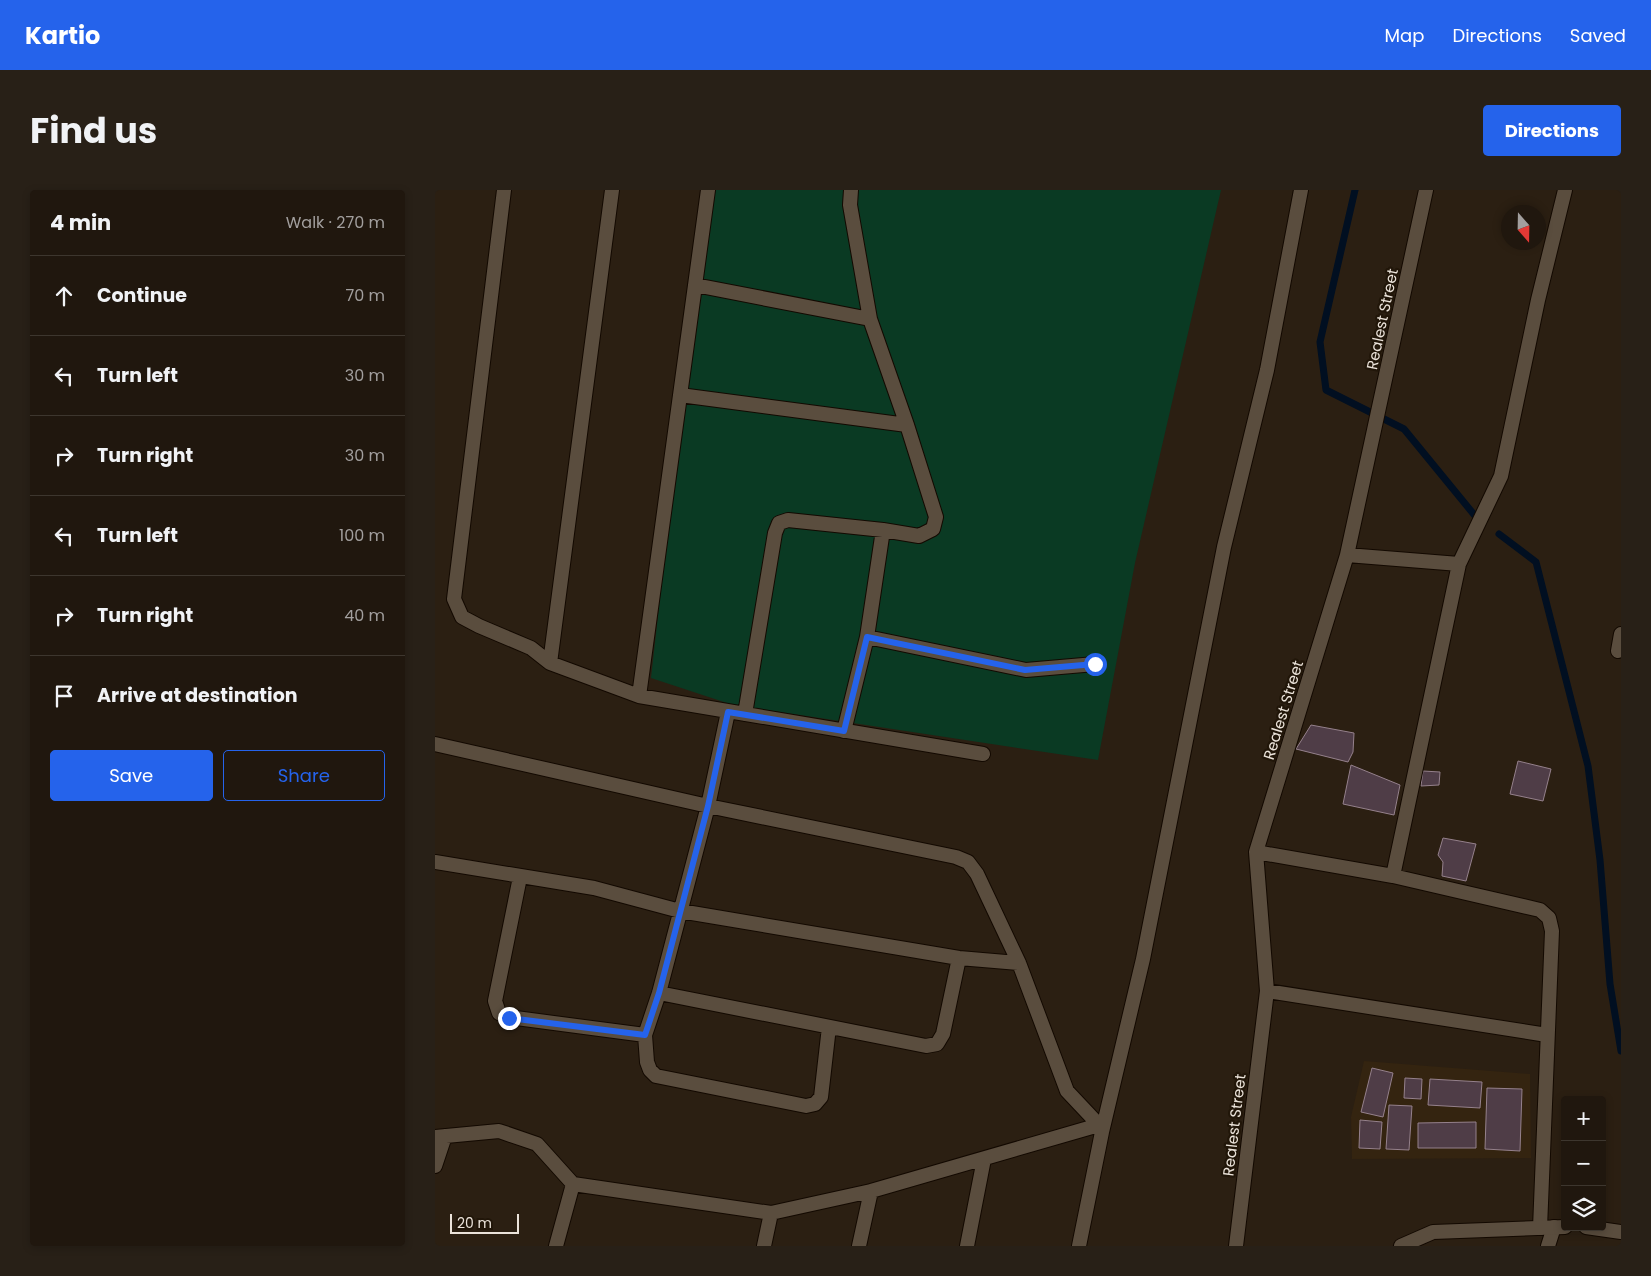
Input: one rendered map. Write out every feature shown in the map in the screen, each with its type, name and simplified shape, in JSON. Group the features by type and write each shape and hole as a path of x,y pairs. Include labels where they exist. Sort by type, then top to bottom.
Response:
{"street":[{"path":"503,190 454,599 462,616 479,626 531,648 550,663 639,696 983,754"},
{"path":"550,663 612,190"},
{"path":"639,696 708,190"},
{"path":"745,714 775,533 779,523 788,520 883,530 919,536 933,529 937,517 870,319 850,205 851,190"},
{"path":"1079,1246 1101,1128 1143,959 1224,547 1267,370 1301,190"},
{"name":"Realest Street","path":"1236,1246 1267,991 1256,852 1347,555 1426,190"},
{"path":"1393,876 1459,564 1501,476 1538,300 1565,190"},
{"path":"695,285 870,319"},
{"path":"680,395 907,425"},
{"path":"844,731 867,637 883,530"},
{"path":"1347,555 1459,564"},
{"path":"1618,651 1621,634"},
{"path":"867,637 1025,670 1095,664"},
{"path":"728,712 708,806 659,993 645,1035 647,1062 650,1070 656,1076 806,1106 815,1104 821,1097 829,1027"},
{"path":"435,744 708,806 956,857 968,862 977,874 1019,963 1067,1091 1101,1128"},
{"path":"1256,852 1393,876 1541,910 1549,918 1552,931 1547,1035 1553,1227 1548,1246"},
{"path":"435,862 594,888 680,911 959,958 1019,963"},
{"path":"520,877 495,1001 499,1013 509,1018 645,1035"},
{"path":"659,993 926,1046 937,1044 943,1034 959,958"},
{"path":"1267,991 1547,1035"},
{"path":"435,1166 440,1136 499,1131 537,1144 573,1184 771,1213 871,1191 1101,1128"},
{"path":"967,1246 984,1159"},
{"path":"556,1246 573,1184"},
{"path":"859,1246 871,1191"},
{"path":"764,1246 771,1213"},
{"path":"1401,1246 1433,1232 1553,1227"},
{"path":"1606,1230 1621,1232"}],"shaded area":[{"path":"1364,1061 1530,1074 1531,1158 1352,1159 1351,1117"}],"green space":[{"path":"712,190 1221,190 1135,563 1098,760 733,705 651,678 695,285"}],"building":[{"path":"1311,725 1354,733 1353,752 1348,762 1296,749"},
{"path":"1518,761 1551,769 1543,801 1510,794"},
{"path":"1351,765 1400,785 1394,815 1343,804"},
{"path":"1423,771 1440,772 1439,785 1421,786"},
{"path":"1443,838 1476,844 1466,881 1442,876 1443,862 1438,855"},
{"path":"1372,1068 1393,1073 1383,1117 1361,1112"},
{"path":"1405,1078 1422,1079 1421,1099 1404,1098"},
{"path":"1430,1079 1482,1082 1480,1108 1428,1105"},
{"path":"1487,1088 1522,1089 1520,1151 1485,1149"},
{"path":"1389,1105 1412,1106 1409,1150 1386,1149"},
{"path":"1360,1120 1382,1122 1380,1149 1359,1148"},
{"path":"1476,1122 1476,1148 1418,1148 1418,1123"}],"waterway":[{"path":"1355,190 1320,342 1326,390 1404,429 1476,517"},
{"path":"1499,534 1536,562 1588,766 1600,860 1610,984 1621,1051"}],"route":[{"path":"509,1018 645,1035 659,993 708,806 728,712 844,731 867,637 1025,670 1095,664"}]}
